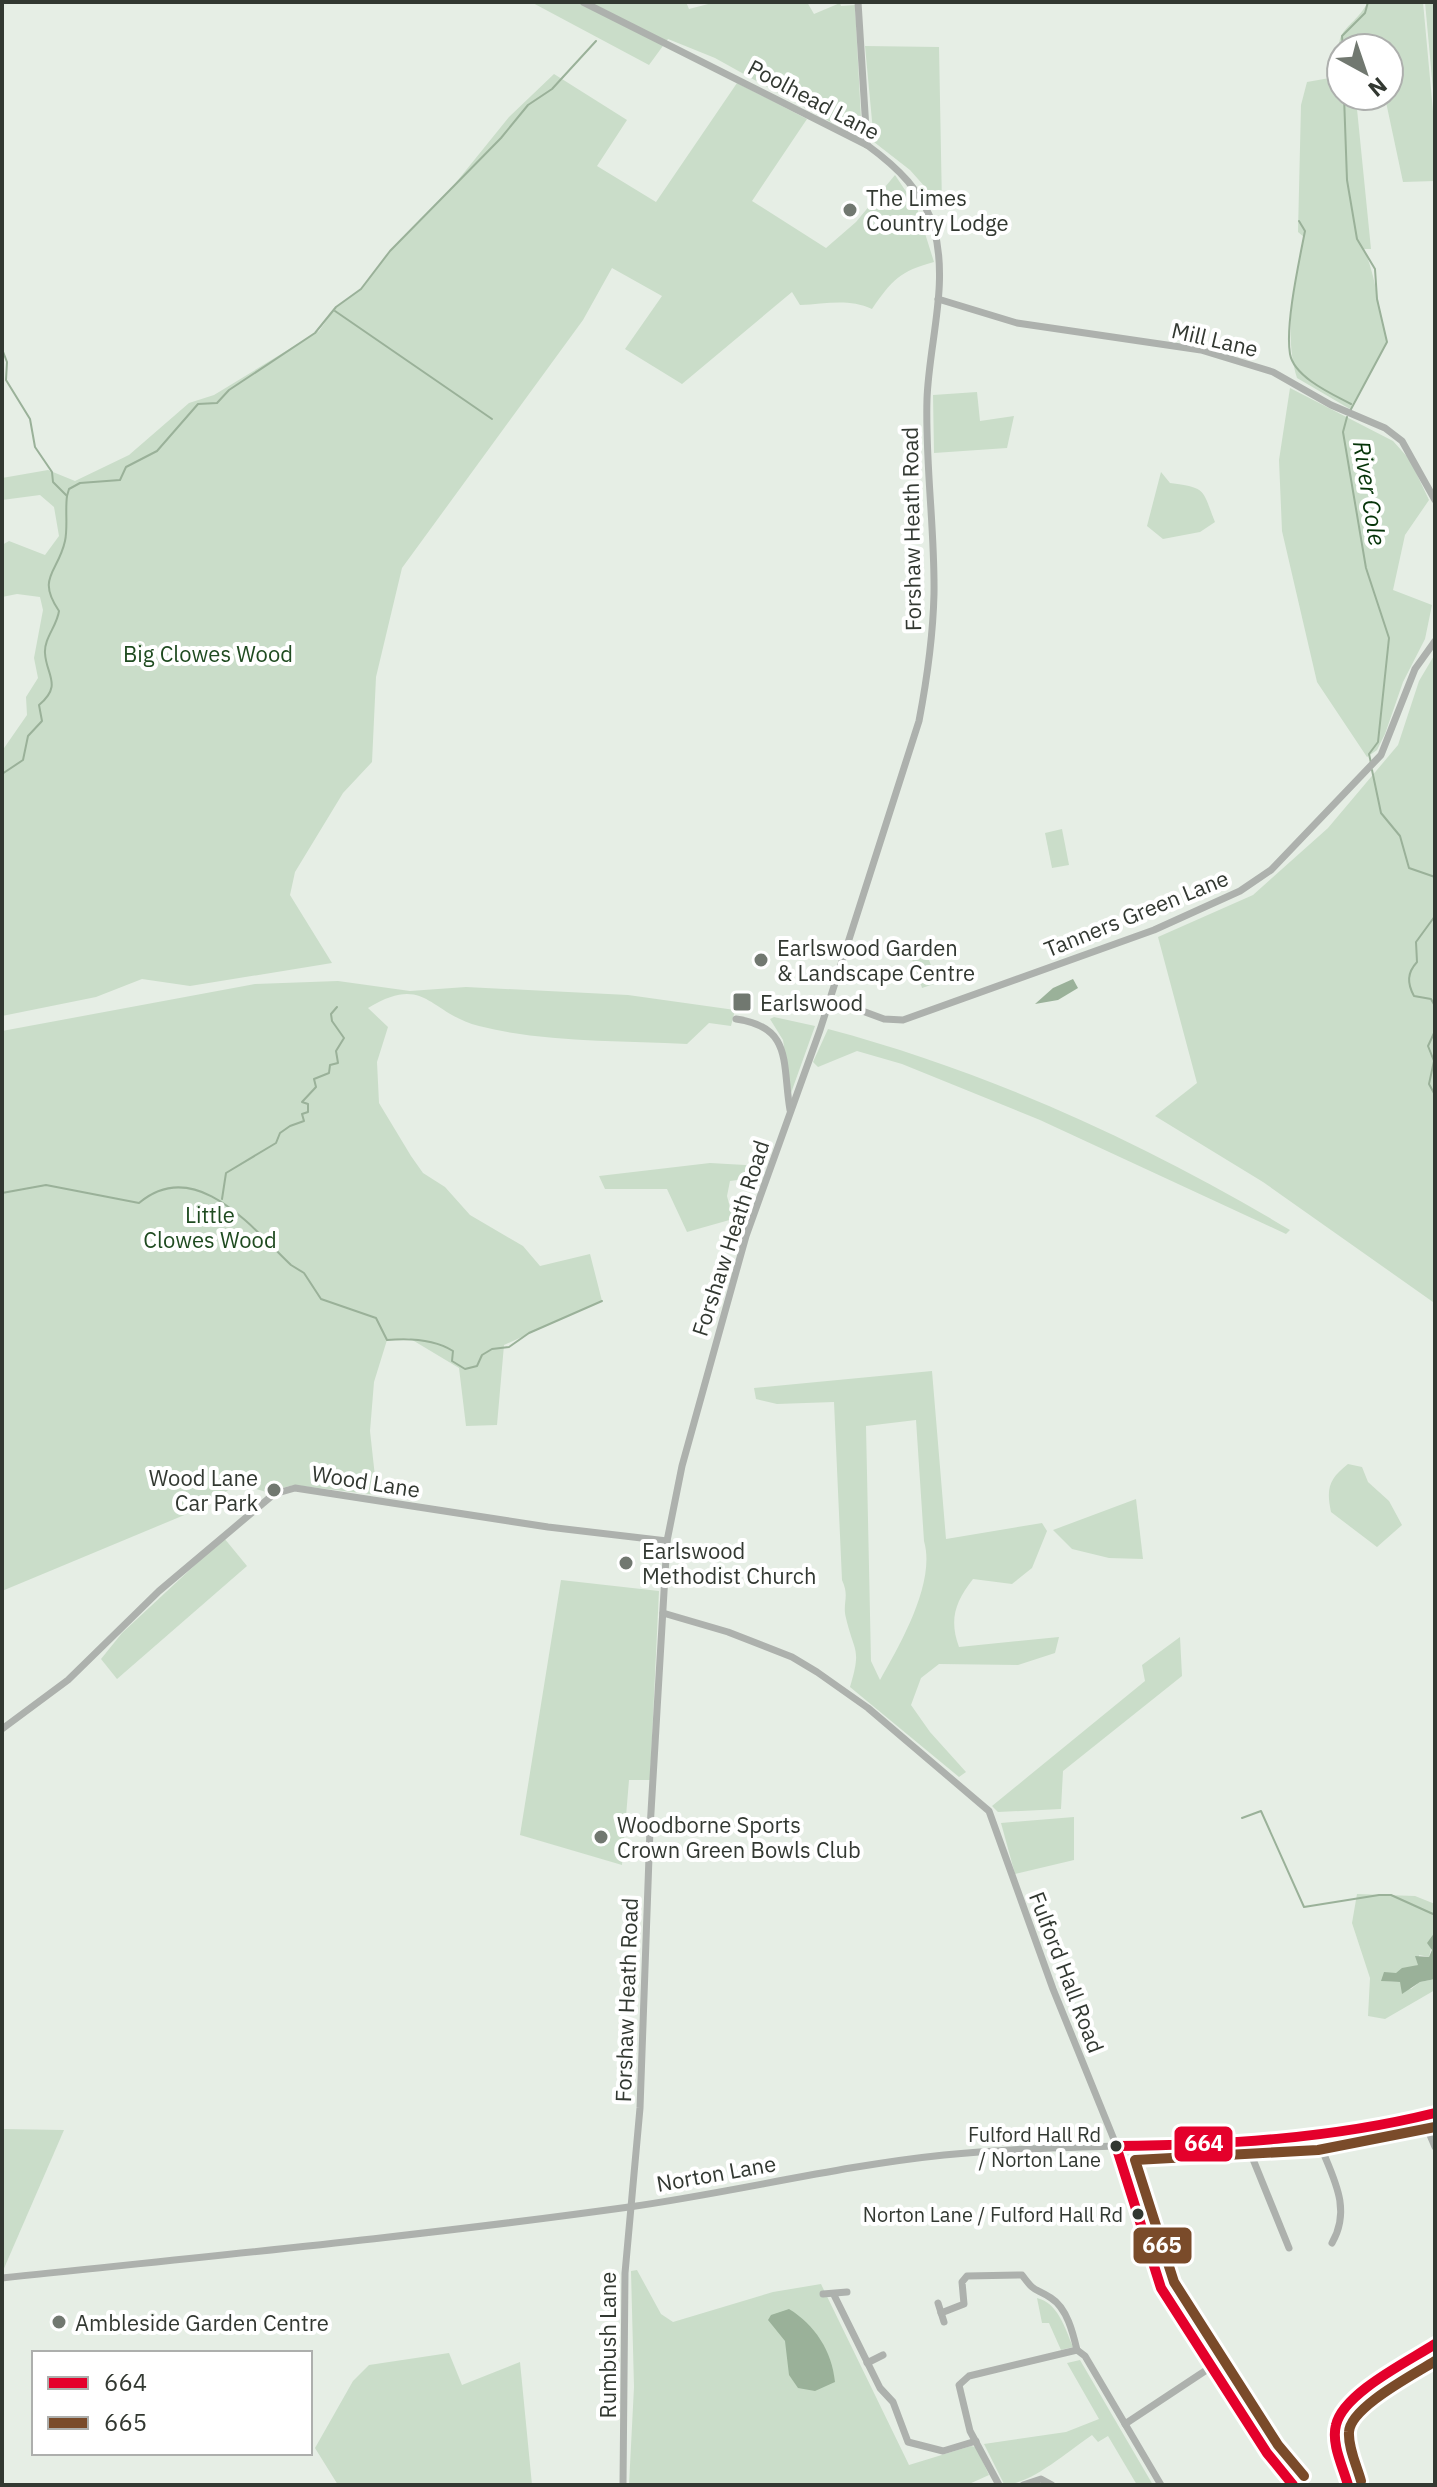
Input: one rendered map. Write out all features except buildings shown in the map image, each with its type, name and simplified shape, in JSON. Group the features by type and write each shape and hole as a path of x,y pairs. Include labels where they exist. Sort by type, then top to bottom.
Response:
{"street":[{"name":"Poolhead Lane","path":"583,2 867,145 899,170 928,211 937,248 938,299"},
{"path":"858,2 867,145"},
{"name":"Mill Lane","path":"938,299 1017,323 1201,350 1246,361 1291,380 1331,405 1385,428 1402,441 1435,500"},
{"name":"Forshaw Heath Road","path":"633,2206 667,1541 682,1466 728,1295 820,1030 902,778 928,671 934,594 927,396 938,299"},
{"name":"Tanners Green Lane","path":"830,999 884,1019 903,1020 1188,916 1240,891 1271,870 1381,755 1415,669 1435,641"},
{"path":"736,1019 759,1022 775,1033 782,1050 790,1112"},
{"name":"Wood Lane","path":"2,1729 68,1680 159,1591 274,1494 295,1488 548,1527 667,1541"},
{"name":"Fulford Hall Road","path":"663,1613 741,1637 792,1657 817,1672 868,1708 989,1811 1053,1989 1116,2146 1161,2288 1267,2453 1293,2485"},
{"name":"Norton Lane","path":"2,2278 407,2236 633,2206 903,2160 980,2152 1246,2142 1316,2134 1435,2113"},
{"path":"1422,2116 1435,2147"},
{"path":"1316,2134 1342,2201 1342,2227 1332,2243"},
{"path":"1246,2142 1289,2248"},
{"name":"Rumbush Lane","path":"623,2485 625,2273 633,2206"},
{"path":"1342,2227 1353,2229"},
{"path":"941,2313 964,2304 962,2282 967,2276 1022,2275 1035,2292 1051,2298 1060,2307 1077,2350 1085,2356 1161,2485"},
{"path":"823,2294 847,2292"},
{"path":"834,2295 880,2388 893,2402 908,2442 943,2451 976,2441"},
{"path":"938,2303 944,2322"},
{"path":"1348,2485 1336,2435 1341,2412 1435,2344"},
{"path":"999,2485 976,2441 959,2385 962,2380 1077,2350"},
{"path":"867,2363 883,2355"},
{"path":"1125,2424 1211,2367"},
{"path":"1023,2485 1041,2479 1052,2485"}],"green space":[{"path":"531,2 686,2 689,9 716,2 807,2 814,14 840,3 841,6 855,5 861,119 845,130 715,58 668,39 649,65"},
{"path":"1368,2 1423,2 1435,133 1435,181 1403,182 1388,112 1405,112 1405,32 1344,32"},
{"path":"1425,2 1435,2 1435,112"},
{"path":"865,46 939,47 942,206 910,170 874,142"},
{"name":"Big Clowes Wood","path":"554,74 627,120 597,166 656,202 737,83 807,119 752,201 826,248 856,222 895,175 917,208 934,262 898,278 872,309 846,303 800,305 792,292 682,384 625,349 662,296 612,268 583,320 402,568 376,677 372,762 343,793 295,872 290,895 332,963 190,986 142,979 96,997 2,1016 2,751 27,715 26,697 38,678 34,658 43,610 40,597 17,594 2,597 2,545 9,541 45,555 59,536 54,507 40,495 2,500 2,478 48,470 75,481 129,455 189,403 214,395 319,331 336,307 361,289 390,251 454,185 509,117"},
{"path":"1325,79 1325,112 1357,112 1371,249 1364,249 1387,342 1350,409 1297,378 1293,361 1292,308 1304,237 1298,232 1301,105 1307,82"},
{"path":"1290,388 1393,441 1410,460 1429,500 1405,535 1393,590 1432,605 1425,639 1403,682 1385,734 1377,750 1367,757 1317,682 1282,531 1279,460"},
{"path":"977,392 980,421 1014,416 1007,448 934,453 933,395"},
{"path":"1161,472 1170,483 1202,492 1215,522 1200,532 1163,539 1147,526"},
{"path":"1435,654 1433,1302 1263,1182 1155,1116 1197,1083 1158,937 1253,895 1328,828 1398,745 1419,681"},
{"path":"1062,829 1069,865 1052,868 1045,833"},
{"path":"926,951 937,983 922,988 911,956"},
{"name":"Little Clowes Wood","path":"338,981 410,991 466,987 628,995 735,1010 731,1026 709,1023 687,1044 556,1038 504,1031 462,1020 415,995 387,998 368,1008 388,1027 377,1062 379,1103 423,1173 445,1187 470,1215 523,1246 540,1266 590,1254 602,1301 504,1345 497,1425 466,1426 459,1368 409,1338 387,1340 374,1382 370,1431 377,1495 294,1485 266,1492 238,1483 206,1506 2,1591 2,1031 255,984"},
{"path":"774,1017 815,1026 791,1093 783,1040 770,1019"},
{"path":"828,1029 948,1066 1066,1113 1180,1168 1290,1230 1286,1234 1040,1120 902,1064 857,1051 818,1067 813,1062"},
{"path":"710,1163 763,1166 759,1177 730,1181 727,1196 733,1219 687,1232 667,1189 605,1189 599,1176"},
{"path":"932,1371 946,1539 1042,1523 1047,1531 1032,1568 1012,1584 973,1579 958,1604 954,1628 959,1647 1059,1637 1055,1653 1018,1665 939,1664 921,1678 911,1705 930,1732 966,1772 959,1777 850,1687 856,1651 845,1613 842,1580 834,1402 777,1404 756,1399 754,1388","holes":["916,1420 925,1575 921,1593 906,1631 880,1680 871,1661 866,1426"]},
{"path":"1348,1464 1362,1467 1368,1482 1389,1501 1402,1525 1377,1547 1331,1512 1330,1485"},
{"path":"1136,1499 1143,1559 1109,1558 1072,1549 1053,1530"},
{"path":"224,1538 247,1566 117,1679 101,1659 122,1633"},
{"path":"561,1580 659,1591 650,1780 629,1780 622,1865 520,1835"},
{"path":"1180,1637 1182,1676 1063,1771 1061,1809 998,1812 992,1806 1145,1681 1142,1665"},
{"path":"1074,1817 1074,1860 1015,1874 1001,1823"},
{"path":"1357,1894 1415,1896 1435,1904 1435,1932 1429,1957 1419,1955 1418,1965 1382,1981 1400,1982 1411,1989 1420,1982 1435,1979 1435,1990 1385,2019 1368,2016 1370,1978 1352,1923"},
{"path":"2,2129 64,2130 2,2273"},
{"path":"637,2270 661,2314 673,2322 773,2292 821,2284 909,2465 971,2446 976,2447 989,2475 967,2485 629,2485 634,2387 631,2271"},
{"path":"1037,2298 1056,2311 1073,2347 1061,2350 1049,2323 1042,2323"},
{"path":"449,2353 462,2385 520,2362 532,2485 338,2485 315,2448 353,2381 369,2365"},
{"path":"1080,2360 1153,2485 1137,2485 1108,2436 1098,2442 1092,2435 1037,2474 1004,2484 984,2444 1066,2432 1099,2419 1067,2363"}],"shaded area":[{"path":"1073,979 1078,988 1058,1000 1035,1004 1053,988"},
{"path":"1435,1932 1435,1979 1420,1982 1402,1994 1400,1982 1381,1981 1384,1972 1396,1973 1402,1968 1418,1965 1415,1956 1429,1957 1432,1950 1427,1943"},
{"path":"789,2309 807,2323 821,2340 835,2382 815,2391 798,2388 789,2375 785,2341 768,2320 771,2315"}],"waterway":[{"name":"River Cole","path":"1346,32 1365,13 1368,2"},
{"path":"67,496 69,489 80,483 120,480 126,467 157,451 198,404 217,403 229,390 315,333 336,307 361,289 390,251 501,138 528,105 552,89 596,41"},
{"name":"River Cole","path":"1345,112 1347,180 1357,239 1375,269 1377,299 1387,342 1350,411"},
{"path":"1299,221 1305,231 1291,311 1290,354 1306,377 1351,404"},
{"path":"335,311 492,419"},
{"path":"2,349 7,362 6,380 30,419 35,447 52,472 53,482 67,496 65,541 49,582 52,600 59,611 45,648 52,686 39,705 42,721 28,736 23,760 2,774"},
{"name":"River Cole","path":"1347,417 1343,432 1366,568 1389,638 1378,742 1369,754 1371,763"},
{"name":"River Cole","path":"1372,770 1381,813 1400,836 1409,868 1435,877"},
{"name":"River Cole","path":"1435,916 1416,942 1417,962 1409,978 1414,996 1431,999 1435,1006"},
{"path":"222,1199 226,1173 276,1143 280,1133 290,1126 304,1121 302,1114 308,1112 308,1104 302,1102 316,1087 314,1079 329,1073 330,1065 338,1063 336,1051 344,1038 332,1021 331,1014 337,1007"},
{"name":"River Cole","path":"1435,1031 1428,1046 1434,1061 1429,1084 1435,1095"},
{"path":"2,1193 46,1185 139,1203 160,1190 181,1187 202,1192 241,1217 291,1265 304,1273 321,1299 376,1318 387,1340 422,1340 446,1347 453,1351 452,1361 465,1369 477,1366 482,1355 492,1349 509,1347 529,1333 602,1301"},
{"path":"1242,1818 1261,1811 1304,1907 1391,1895 1433,1914 1435,1911"}],"transit line":[{"name":"664","path":"1293,2485 1267,2453 1161,2288 1116,2146 1197,2144 1316,2135 1435,2113"},
{"name":"665","path":"1304,2476 1278,2445 1174,2282 1135,2160 1318,2150 1435,2127"},
{"name":"664","path":"1348,2485 1335,2440 1341,2413 1378,2379 1435,2344"},
{"name":"665","path":"1361,2481 1350,2444 1352,2422 1371,2402 1435,2361"}],"place":[{"name":"The Limes Country Lodge","path":"850,210"},
{"name":"Earlswood Garden & Landscape Centre","path":"761,960"},
{"name":"Earlswood","path":"742,1002"},
{"name":"Wood Lane Car Park","path":"274,1490"},
{"name":"Earlswood Methodist Church","path":"626,1563"},
{"name":"Woodborne Sports Crown Green Bowls Club","path":"601,1837"},
{"name":"Fulford Hall Rd / Norton Lane","path":"1116,2146"},
{"name":"Norton Lane / Fulford Hall Rd","path":"1138,2214"},
{"name":"Ambleside Garden Centre","path":"59,2322"}]}
